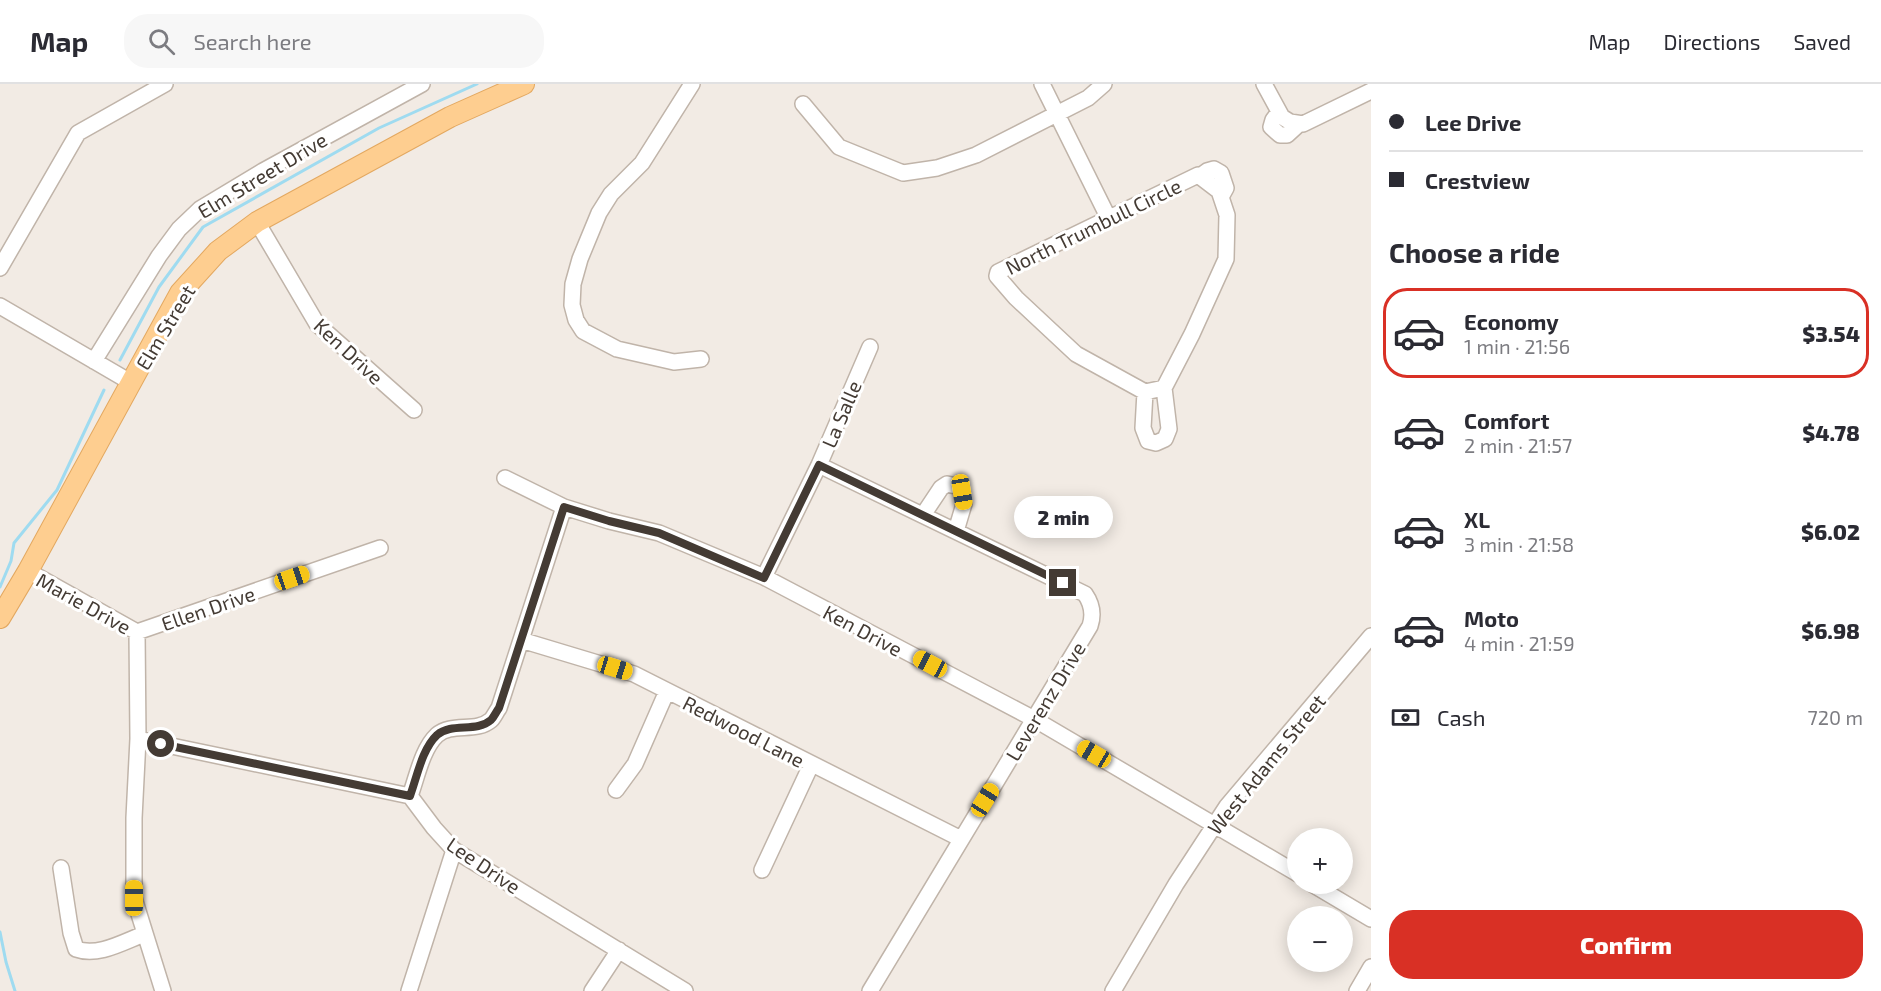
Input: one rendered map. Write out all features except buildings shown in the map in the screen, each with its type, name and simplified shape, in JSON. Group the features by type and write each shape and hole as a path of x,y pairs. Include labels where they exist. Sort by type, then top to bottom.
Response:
{"main road":[{"name":"Elm Street","path":"0,618 180,293 218,251 257,222 450,117 524,84"}],"street":[{"path":"0,268 78,133 165,84"},
{"name":"Elm Street Drive","path":"94,361 159,256 179,230 200,209 263,171 422,84"},
{"path":"692,84 642,163 611,194 599,213 580,259 573,284 572,305 576,320 583,331 617,349 674,362 701,359"},
{"path":"1042,84 1108,217"},
{"path":"803,104 839,147 903,173 937,168 976,155 1088,98 1104,84"},
{"path":"1264,84 1282,117 1299,124 1371,91"},
{"name":"North Trumbull Circle","path":"1145,392 1076,354 1016,298 997,276 998,272 1198,175 1219,191 1221,197 1228,223 1226,259 1192,334 1164,388"},
{"name":"Ken Drive","path":"257,222 316,324 414,410"},
{"path":"0,306 132,383"},
{"name":"La Salle","path":"764,578 819,465 870,347"},
{"path":"1164,388 1169,429 1165,439 1156,443 1148,441 1143,428 1145,392 1164,388"},
{"path":"819,465 956,531 964,504 960,487 947,484 941,488 923,515"},
{"name":"Ken Drive","path":"505,478 564,507 659,533 764,578 1034,719 1287,867"},
{"path":"138,740 410,796 424,756 438,734 449,729 480,726 491,720 499,708 564,507"},
{"name":"Leverenz Drive","path":"870,991 1090,626 1092,610 1084,594 956,531"},
{"name":"Ellen Drive","path":"137,632 380,548"},
{"name":"Marie Drive","path":"28,571 137,632 138,740 134,818 134,898 163,991"},
{"name":"West Adams Street","path":"1113,991 1176,884 1215,824 1240,790 1371,636"},
{"name":"Redwood Lane","path":"521,640 634,674 961,839"},
{"path":"616,790 635,764 667,691"},
{"path":"762,870 811,765"},
{"name":"Lee Drive","path":"410,796 454,850 685,991"},
{"path":"409,991 454,850"},
{"path":"61,868 71,933 76,949 85,952 102,950 144,934"},
{"path":"1329,894 1371,919"},
{"path":"592,991 619,950"},
{"path":"1357,991 1371,967"}],"waterway":[{"path":"120,360 159,287 203,227 379,128 477,84"},
{"path":"0,587 11,561 14,543 57,490 104,390"},
{"path":"0,932 15,991"}],"route":[{"path":"161,744 410,796 424,756 438,734 449,729 480,726 491,720 499,708 564,507 659,533 764,578 819,465 1063,583"}]}
